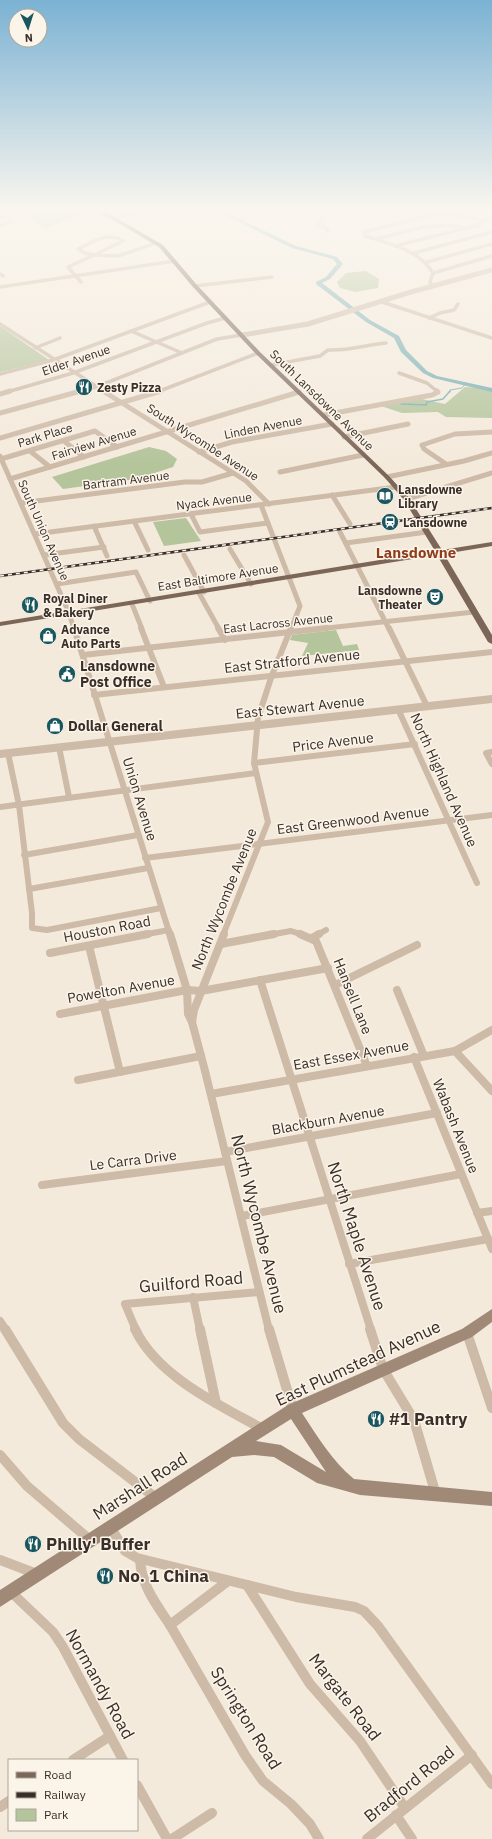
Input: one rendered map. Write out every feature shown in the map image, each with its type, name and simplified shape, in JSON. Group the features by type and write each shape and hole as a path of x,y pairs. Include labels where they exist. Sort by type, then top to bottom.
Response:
{"main road":[{"name":"South Lansdowne Avenue","path":"202,294 258,353 324,415 344,437 387,477 407,499 492,642"},
{"name":"East Baltimore Avenue","path":"0,624 441,554 492,544"},
{"name":"East Plumstead Avenue","path":"220,1457 293,1410 467,1333 492,1315"},
{"path":"293,1410 318,1449 339,1476 345,1482 360,1488"},
{"path":"220,1457 244,1449 272,1449 328,1480 360,1488 492,1499"},
{"name":"Marshall Road","path":"5,1596 220,1457"}],"street":[{"path":"0,414 96,387 217,339 302,326 408,294"},
{"path":"0,374 53,360 210,302"},
{"path":"382,302 491,337"},
{"path":"429,318 440,313 454,310 458,304"},
{"name":"Elder Avenue","path":"0,394 73,373 206,323 225,318"},
{"name":"South Wycombe Avenue","path":"0,324 73,373 168,431 259,490 269,504"},
{"path":"131,331 182,353"},
{"path":"35,348 60,338"},
{"path":"271,365 320,356 328,350 346,351 374,344 386,343"},
{"path":"0,438 171,388 258,353"},
{"path":"324,415 432,395 438,392 427,383 399,373"},
{"name":"Fairview Avenue","path":"10,479 299,392"},
{"name":"Linden Avenue","path":"199,452 232,442 332,424"},
{"path":"344,437 408,424"},
{"name":"Park Place","path":"1,457 30,451 95,431 117,447"},
{"path":"446,464 424,449 422,445 455,434 492,432"},
{"path":"64,441 84,457"},
{"path":"30,451 50,467"},
{"path":"387,477 492,453"},
{"path":"280,472 363,455"},
{"name":"South Union Avenue","path":"1,457 69,613"},
{"name":"Bartram Avenue","path":"21,503 185,482 202,482 233,473"},
{"path":"407,499 492,473"},
{"name":"Nyack Avenue","path":"35,534 396,487"},
{"path":"332,495 350,524"},
{"path":"261,505 290,578"},
{"path":"191,514 200,532 268,524"},
{"path":"134,521 148,550"},
{"path":"94,526 107,556"},
{"name":"North Highland Avenue","path":"340,532 359,567 427,706"},
{"path":"346,543 427,532"},
{"path":"44,555 104,547"},
{"path":"230,549 251,584"},
{"path":"184,555 225,640"},
{"path":"57,584 136,572 150,600"},
{"name":"North Wycombe Avenue","path":"192,1022 194,1010 201,991 221,944 268,822 254,763 260,711 272,676 300,606 290,578"},
{"path":"132,604 164,687"},
{"name":"East Lacross Avenue","path":"83,655 474,612"},
{"name":"Union Avenue","path":"69,613 187,990"},
{"name":"East Stratford Avenue","path":"94,695 492,652"},
{"name":"East Stewart Avenue","path":"4,753 492,699"},
{"name":"North Highland Avenue","path":"398,709 477,883"},
{"name":"Price Avenue","path":"254,763 415,744"},
{"path":"59,747 69,797"},
{"path":"492,752 486,753 492,764"},
{"path":"4,753 19,805 32,913 31,926 35,930 47,930 161,908"},
{"path":"0,808 69,797 256,773"},
{"name":"East Greenwood Avenue","path":"145,858 492,815"},
{"path":"24,855 138,835"},
{"path":"29,889 148,868"},
{"name":"Houston Road","path":"50,953 169,930"},
{"path":"221,944 291,931 312,938 326,930"},
{"name":"Hansell Lane","path":"312,938 316,941 327,966 367,1066"},
{"path":"335,985 417,945"},
{"path":"89,946 120,1072"},
{"name":"Powelton Avenue","path":"60,1014 187,990 201,991 327,966"},
{"name":"North Maple Avenue","path":"260,980 383,1369 414,1420 436,1495"},
{"name":"North Wycombe Avenue","path":"187,990 188,1014 192,1022 242,1216 259,1292 282,1377 293,1410"},
{"path":"397,990 424,1056"},
{"name":"East Essex Avenue","path":"210,1094 455,1051 492,1030"},
{"path":"455,1051 492,1091"},
{"path":"78,1080 201,1056"},
{"name":"Wabash Avenue","path":"414,1057 492,1249"},
{"name":"Blackburn Avenue","path":"225,1152 436,1113"},
{"name":"Le Carra Drive","path":"42,1185 227,1161"},
{"path":"242,1216 461,1174"},
{"path":"477,1213 492,1211"},
{"path":"349,1264 488,1238"},
{"name":"Guilford Road","path":"216,1403 175,1374 146,1347 125,1304 259,1292"},
{"path":"193,1297 216,1403 264,1429"},
{"path":"0,1321 62,1423 79,1439 156,1498"},
{"path":"467,1333 492,1408"},
{"path":"0,1455 27,1486 90,1540"},
{"path":"111,1528 125,1551 140,1560 228,1581 354,1607 364,1611 378,1626 492,1784"},
{"path":"0,1560 38,1574"},
{"name":"Springton Road","path":"140,1560 140,1571 144,1584 170,1624 245,1755 263,1781 291,1804 310,1824 319,1839"},
{"path":"170,1624 228,1581"},
{"name":"Margate Road","path":"247,1585 310,1684 332,1711 360,1741 401,1811 412,1839"},
{"name":"Normandy Road","path":"5,1596 53,1632 63,1647 122,1759"},
{"path":"75,1759 110,1736"},
{"name":"Bradford Road","path":"368,1839 472,1755"},
{"path":"138,1787 167,1839"},
{"path":"172,1839 212,1813"}],"green space":[{"path":"0,326 49,360 0,372"},
{"path":"465,387 492,390 492,418 446,417 438,412 402,413 378,405 417,398 445,404"},
{"path":"149,447 166,451 177,459 173,467 136,479 63,489 52,477"},
{"path":"186,518 201,541 164,546 153,522"},
{"path":"336,630 343,646 357,644 359,650 302,656 308,643 290,640 292,635"}],"waterway":[{"path":"332,294 368,321 397,337 403,351 425,372 435,377 492,390"},
{"path":"450,391 462,388 466,383"},
{"path":"401,404 426,405 427,402 443,399 450,391"}],"railway":[{"path":"0,576 492,508"}],"place":[{"name":"Zesty Pizza","path":"84,387"},
{"name":"Lansdowne Library","path":"385,496"},
{"name":"Lansdowne","path":"390,522"},
{"name":"Lansdowne Theater","path":"435,597"},
{"name":"Royal Diner & Bakery","path":"30,605"},
{"name":"Advance Auto Parts","path":"48,636"},
{"name":"Lansdowne Post Office","path":"67,674"},
{"name":"Dollar General","path":"55,726"},
{"name":"#1 Pantry","path":"376,1419"},
{"name":"Philly' Buffer","path":"33,1544"},
{"name":"No. 1 China","path":"105,1576"}],"district":[{"name":"Lansdowne","path":"416,552"}]}
